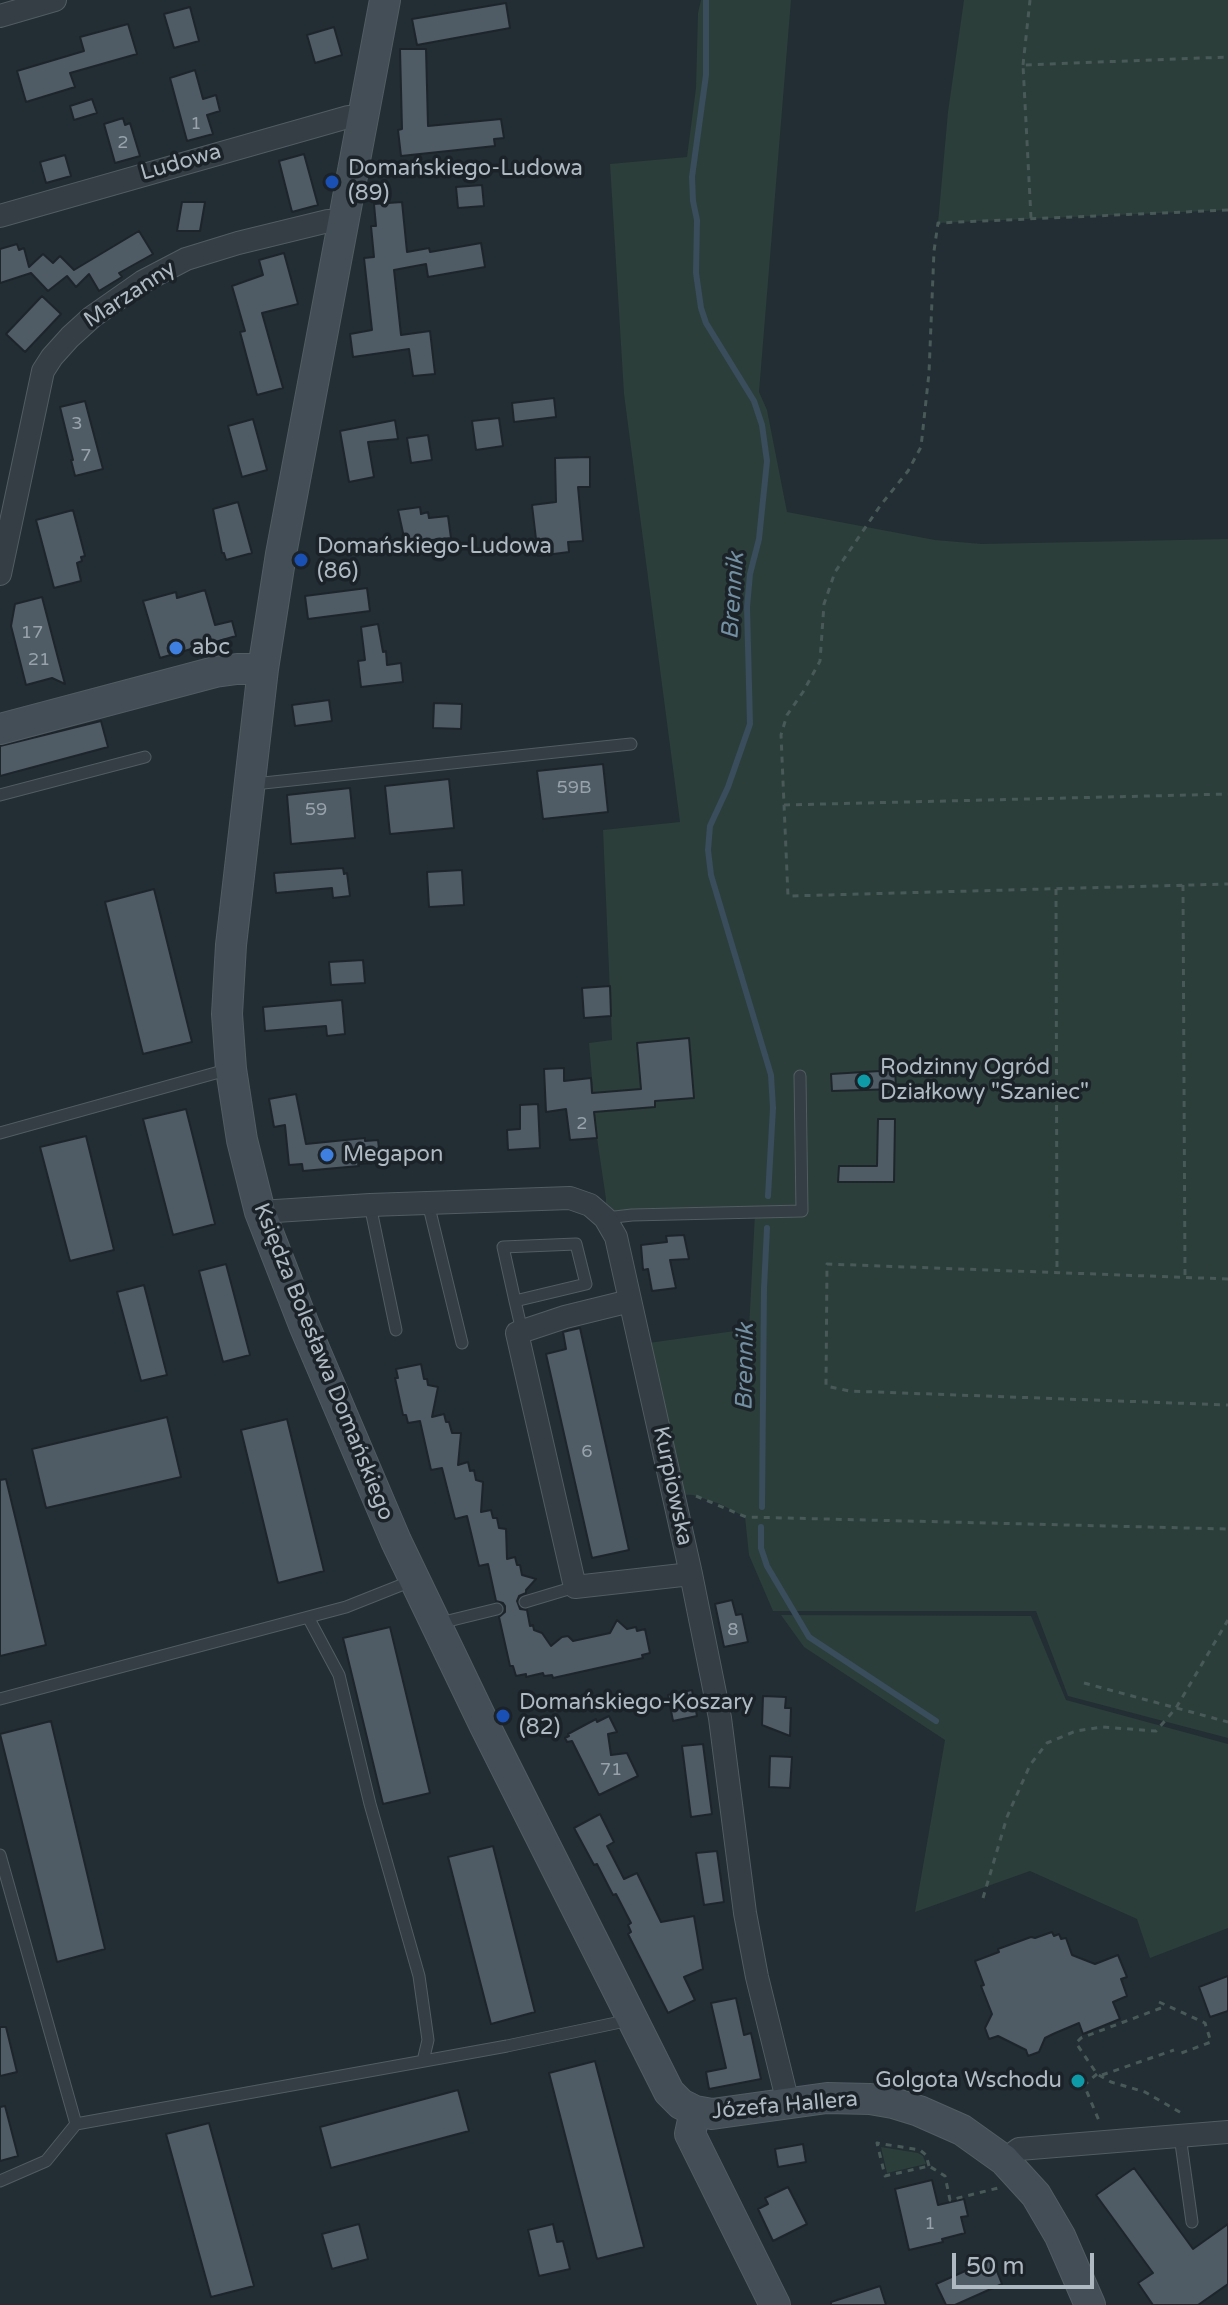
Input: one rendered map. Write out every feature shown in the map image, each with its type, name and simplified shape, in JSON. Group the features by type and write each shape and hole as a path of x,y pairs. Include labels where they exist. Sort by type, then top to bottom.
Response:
{"main road":[{"name":"Księdza Bolesława Domańskiego","path":"385,0 281,554 263,669 227,994 231,1069 242,1140 260,1212 364,1469 414,1580 669,2092 681,2104 695,2111"},
{"path":"0,729 215,672 263,669"},
{"name":"Józefa Hallera","path":"695,2111 712,2114 848,2097 893,2103 939,2118 962,2130 1004,2173 1022,2178 1050,2216 1090,2305"},
{"path":"695,2111 690,2134 775,2305"}],"street":[{"path":"0,16 51,1"},
{"name":"Ludowa","path":"0,216 292,132 348,117 363,117"},
{"name":"Marzanny","path":"0,574 43,371 70,337 92,317 142,282 186,259 313,224 343,222"},
{"path":"260,1212 570,1198 590,1205 605,1218"},
{"name":"Kurpiowska","path":"605,1218 616,1237 691,1574 720,1718 745,1913 762,2000 788,2103"},
{"path":"630,1301 517,1333 575,1587 691,1574"},
{"path":"1004,2173 1019,2149 1108,2142 1184,2126 1228,2132"}],"lane":[{"path":"249,784 631,744"},
{"path":"0,795 145,757"},
{"path":"0,1133 231,1069"},
{"path":"605,1218 802,1211 800,1076"},
{"path":"428,1203 462,1343"},
{"path":"370,1205 396,1330"},
{"path":"515,1301 586,1284 576,1244 503,1247 515,1301 522,1331"},
{"path":"0,1699 346,1607 414,1580"},
{"path":"525,1602 575,1587"},
{"path":"436,1624 497,1609"},
{"path":"308,1617 339,1675 370,1804 419,1976 428,2040 423,2061"},
{"path":"0,1855 76,2124"},
{"path":"0,2181 46,2161 76,2124 632,2020"},
{"path":"1184,2126 1192,2222"}],"path":[{"path":"1030,0 1023,65 1031,218"},
{"path":"1023,65 1228,57"},
{"path":"1228,210 938,223 921,447 908,471 835,572 827,590 822,615 820,661 787,715 781,735 788,896 1228,884"},
{"path":"784,805 1228,794"},
{"path":"1183,885 1185,1277"},
{"path":"1056,889 1057,1273"},
{"path":"1228,1279 827,1264 826,1386 849,1391 1228,1405"},
{"path":"673,1494 693,1495 746,1517 1228,1529"},
{"path":"983,1898 1007,1817 1030,1765 1047,1743 1076,1731 1102,1727 1156,1731 1176,1708 1228,1620"},
{"path":"1084,1683 1228,1722"},
{"path":"1108,2142 1084,2085 1099,2075 1211,2042 1205,2023 1159,2002"},
{"path":"1161,2008 1081,2038 1076,2043 1099,2075 1111,2082 1145,2092 1184,2126"},
{"path":"929,2166 885,2176 877,2143 920,2150 926,2155 929,2166 945,2176 950,2200 1004,2173"}],"green space":[{"path":"701,0 791,0 759,392 767,410 787,512 935,540 982,544 1228,539 1228,1738 1068,1696 1036,1611 773,1611 749,1555 745,1517 693,1495 673,1494 641,1344 749,1329 755,1213 605,1218 606,1199 589,1043 612,1040 603,830 680,822 624,394 610,164 687,157 696,88"},
{"path":"964,0 1228,0 1228,210 938,223 948,112"},
{"path":"781,1615 1031,1616 1066,1700 1228,1744 1228,1928 1150,1958 1137,1919 1030,1871 915,1912 945,1740 804,1647"},
{"path":"881,2147 918,2153 926,2164 887,2173"}],"building":[{"path":"506,3 510,28 417,45 412,19"},
{"path":"190,7 199,41 174,48 164,14"},
{"path":"128,24 137,54 70,73 75,87 26,102 17,71 84,51 80,37"},
{"path":"334,27 342,55 315,63 307,35"},
{"path":"400,49 426,49 428,126 501,119 504,138 494,139 495,146 401,156 398,130 402,129"},
{"path":"195,70 203,99 216,95 220,111 207,115 213,134 187,141 170,78"},
{"path":"92,99 97,113 74,120 70,106"},
{"path":"123,118 125,125 130,123 140,156 115,163 104,124"},
{"path":"304,154 318,205 292,212 279,161"},
{"path":"65,155 71,176 46,183 40,162"},
{"path":"482,185 484,206 458,208 456,187"},
{"path":"182,202 205,202 200,231 177,231"},
{"path":"402,202 407,252 429,248 430,252 481,243 485,267 428,277 426,264 394,270 401,335 430,331 435,374 413,376 409,349 353,357 350,334 372,330 364,258 374,257 371,226 376,226 374,204"},
{"path":"139,231 153,254 119,273 122,277 99,291 89,274 76,287 67,276 48,291 31,273 0,283 0,249 17,244 19,250 24,248 29,267 43,254 53,263 60,256 74,270"},
{"path":"284,253 298,304 262,313 283,388 257,395 240,332 245,331 232,286 263,275 259,260"},
{"path":"42,296 61,314 25,352 6,334"},
{"path":"554,398 556,417 514,422 512,403"},
{"path":"85,401 103,469 75,476 60,407"},
{"path":"499,418 503,446 476,450 472,421"},
{"path":"253,419 267,470 242,477 228,426"},
{"path":"395,420 398,439 368,442 374,477 349,482 340,431"},
{"path":"428,435 432,460 411,463 407,438"},
{"path":"590,457 590,487 578,487 583,541 568,542 569,552 538,556 532,505 556,502 555,458"},
{"path":"238,502 252,553 226,560 213,509"},
{"path":"420,507 421,514 428,512 429,518 448,516 451,538 432,540 433,547 416,550 415,540 405,542 398,510"},
{"path":"73,510 85,556 77,563 81,581 54,588 36,520"},
{"path":"367,588 370,611 308,619 305,596"},
{"path":"205,590 215,625 232,621 236,636 160,658 143,601 176,592 177,598"},
{"path":"42,597 65,684 52,678 26,685 11,626 15,604"},
{"path":"378,624 387,665 401,663 403,682 361,687 358,661 365,660 361,627"},
{"path":"329,700 332,721 295,726 292,705"},
{"path":"434,703 462,704 461,729 433,728"},
{"path":"101,721 108,747 0,776 0,746"},
{"path":"603,764 608,812 543,819 537,771"},
{"path":"449,779 454,828 390,834 385,786"},
{"path":"350,788 355,838 291,844 287,795"},
{"path":"343,868 344,874 347,873 350,896 333,898 332,888 276,893 274,873"},
{"path":"462,870 464,905 429,907 427,872"},
{"path":"154,889 192,1042 143,1054 105,902"},
{"path":"363,960 365,983 331,985 329,962"},
{"path":"610,986 611,1016 584,1018 582,988"},
{"path":"342,1000 345,1034 327,1036 326,1026 265,1031 263,1007"},
{"path":"689,1038 694,1098 655,1101 655,1107 594,1112 597,1138 570,1140 566,1109 546,1112 544,1069 564,1068 564,1081 591,1078 592,1093 641,1089 637,1043"},
{"name":"Rodzinny Ogród Działkowy \"Szaniec\"","path":"895,1067 896,1089 832,1091 831,1074"},
{"path":"296,1094 306,1144 365,1138 365,1141 378,1140 380,1158 375,1158 375,1163 359,1166 303,1171 302,1164 289,1165 285,1125 274,1127 269,1099"},
{"path":"538,1104 540,1148 508,1150 507,1130 520,1129 520,1105"},
{"path":"186,1109 215,1224 173,1235 143,1119"},
{"path":"878,1119 895,1119 894,1182 838,1182 839,1166 877,1166"},
{"path":"86,1136 114,1250 70,1261 40,1147"},
{"path":"684,1235 689,1259 670,1260 676,1288 652,1291 648,1269 643,1270 641,1245 667,1242 666,1236"},
{"path":"226,1264 250,1355 223,1362 199,1271"},
{"path":"144,1285 167,1375 141,1381 117,1292"},
{"path":"580,1328 629,1550 592,1558 546,1354 566,1349 563,1332"},
{"path":"421,1364 428,1385 438,1387 432,1417 444,1414 452,1433 461,1433 458,1465 468,1462 476,1480 483,1482 481,1512 491,1510 499,1528 506,1529 507,1559 515,1557 522,1575 536,1579 517,1601 520,1609 527,1610 530,1626 542,1633 551,1646 562,1637 568,1636 573,1641 610,1633 617,1620 627,1629 645,1629 650,1653 642,1655 643,1658 553,1678 543,1673 516,1676 513,1666 510,1666 499,1617 505,1612 505,1606 496,1601 488,1564 479,1566 467,1516 455,1519 442,1468 431,1470 420,1421 408,1423 406,1415 403,1415 396,1369"},
{"path":"167,1417 181,1477 46,1508 32,1449"},
{"path":"287,1419 324,1571 278,1583 241,1430"},
{"path":"6,1479 46,1645 0,1656 0,1480"},
{"path":"732,1600 736,1615 742,1614 748,1642 724,1647 715,1604"},
{"path":"390,1627 430,1793 383,1804 343,1638"},
{"path":"692,1690 697,1716 673,1721 668,1695"},
{"path":"763,1696 786,1697 785,1708 791,1708 790,1736 762,1725"},
{"path":"609,1716 617,1732 608,1734 611,1755 627,1753 638,1776 599,1795 572,1741 567,1742 565,1738 596,1719 597,1722"},
{"path":"51,1721 105,1949 57,1962 0,1734"},
{"path":"703,1744 712,1814 691,1817 682,1746"},
{"path":"770,1756 792,1757 790,1788 769,1787"},
{"path":"600,1814 614,1842 607,1846 624,1879 637,1873 661,1922 694,1916 703,1969 684,1977 695,2000 668,2013 628,1934 631,1923 574,1828"},
{"path":"493,1846 535,2012 491,2024 448,1857"},
{"path":"717,1851 724,1902 704,1905 696,1853"},
{"path":"1052,1932 1054,1936 1059,1934 1061,1939 1066,1938 1072,1955 1095,1964 1118,1955 1127,1977 1121,1979 1127,1996 1113,2002 1120,2019 1083,2034 1079,2023 1045,2038 1039,2052 1028,2056 1026,2050 998,2036 989,2039 985,2028 992,2014 975,1961 999,1952 998,1949"},
{"path":"1228,1976 1228,2011 1210,2017 1199,1987"},
{"path":"736,1998 744,2035 751,2033 761,2079 709,2089 706,2072 726,2068 711,2003"},
{"path":"0,2027 6,2027 17,2072 0,2076"},
{"path":"595,2061 644,2247 597,2259 549,2073"},
{"path":"458,2090 469,2131 331,2168 320,2127"},
{"path":"5,2106 18,2156 0,2161 0,2107"},
{"path":"209,2123 254,2286 211,2297 166,2134"},
{"path":"803,2144 806,2162 778,2167 775,2149"},
{"path":"1134,2168 1193,2249 1228,2224 1228,2284 1198,2305 1153,2305 1138,2283 1153,2273 1096,2195"},
{"path":"932,2180 938,2205 964,2199 968,2216 961,2217 965,2233 909,2250 895,2189"},
{"path":"788,2187 807,2224 773,2241 758,2209 768,2204 765,2198"},
{"path":"359,2224 368,2259 332,2269 322,2234"},
{"path":"553,2224 557,2242 563,2241 570,2269 539,2276 528,2230"},
{"path":"992,2259 1002,2284 955,2305 946,2305 936,2284"},
{"path":"880,2286 886,2305 831,2305 831,2302"}],"waterway":[{"name":"Brennik","path":"706,0 706,75 692,177 697,220 696,273 706,323 754,401 762,425 767,461 759,539 750,574 747,607 750,724 728,787 710,826 708,850 711,875 771,1075 773,1108 768,1196"},
{"name":"Brennik","path":"762,1507 767,1228"},
{"name":"Brennik","path":"761,1527 761,1548 767,1566 809,1637 936,1721"}],"place":[{"name":"Domańskiego-Ludowa (89)","path":"332,182"},
{"name":"Domańskiego-Ludowa (86)","path":"301,560"},
{"name":"abc","path":"176,648"},
{"name":"Rodzinny Ogród Działkowy \"Szaniec\"","path":"864,1081"},
{"name":"Megapon","path":"327,1155"},
{"name":"Domańskiego-Koszary (82)","path":"503,1716"},
{"name":"Golgota Wschodu","path":"1078,2081"}]}
